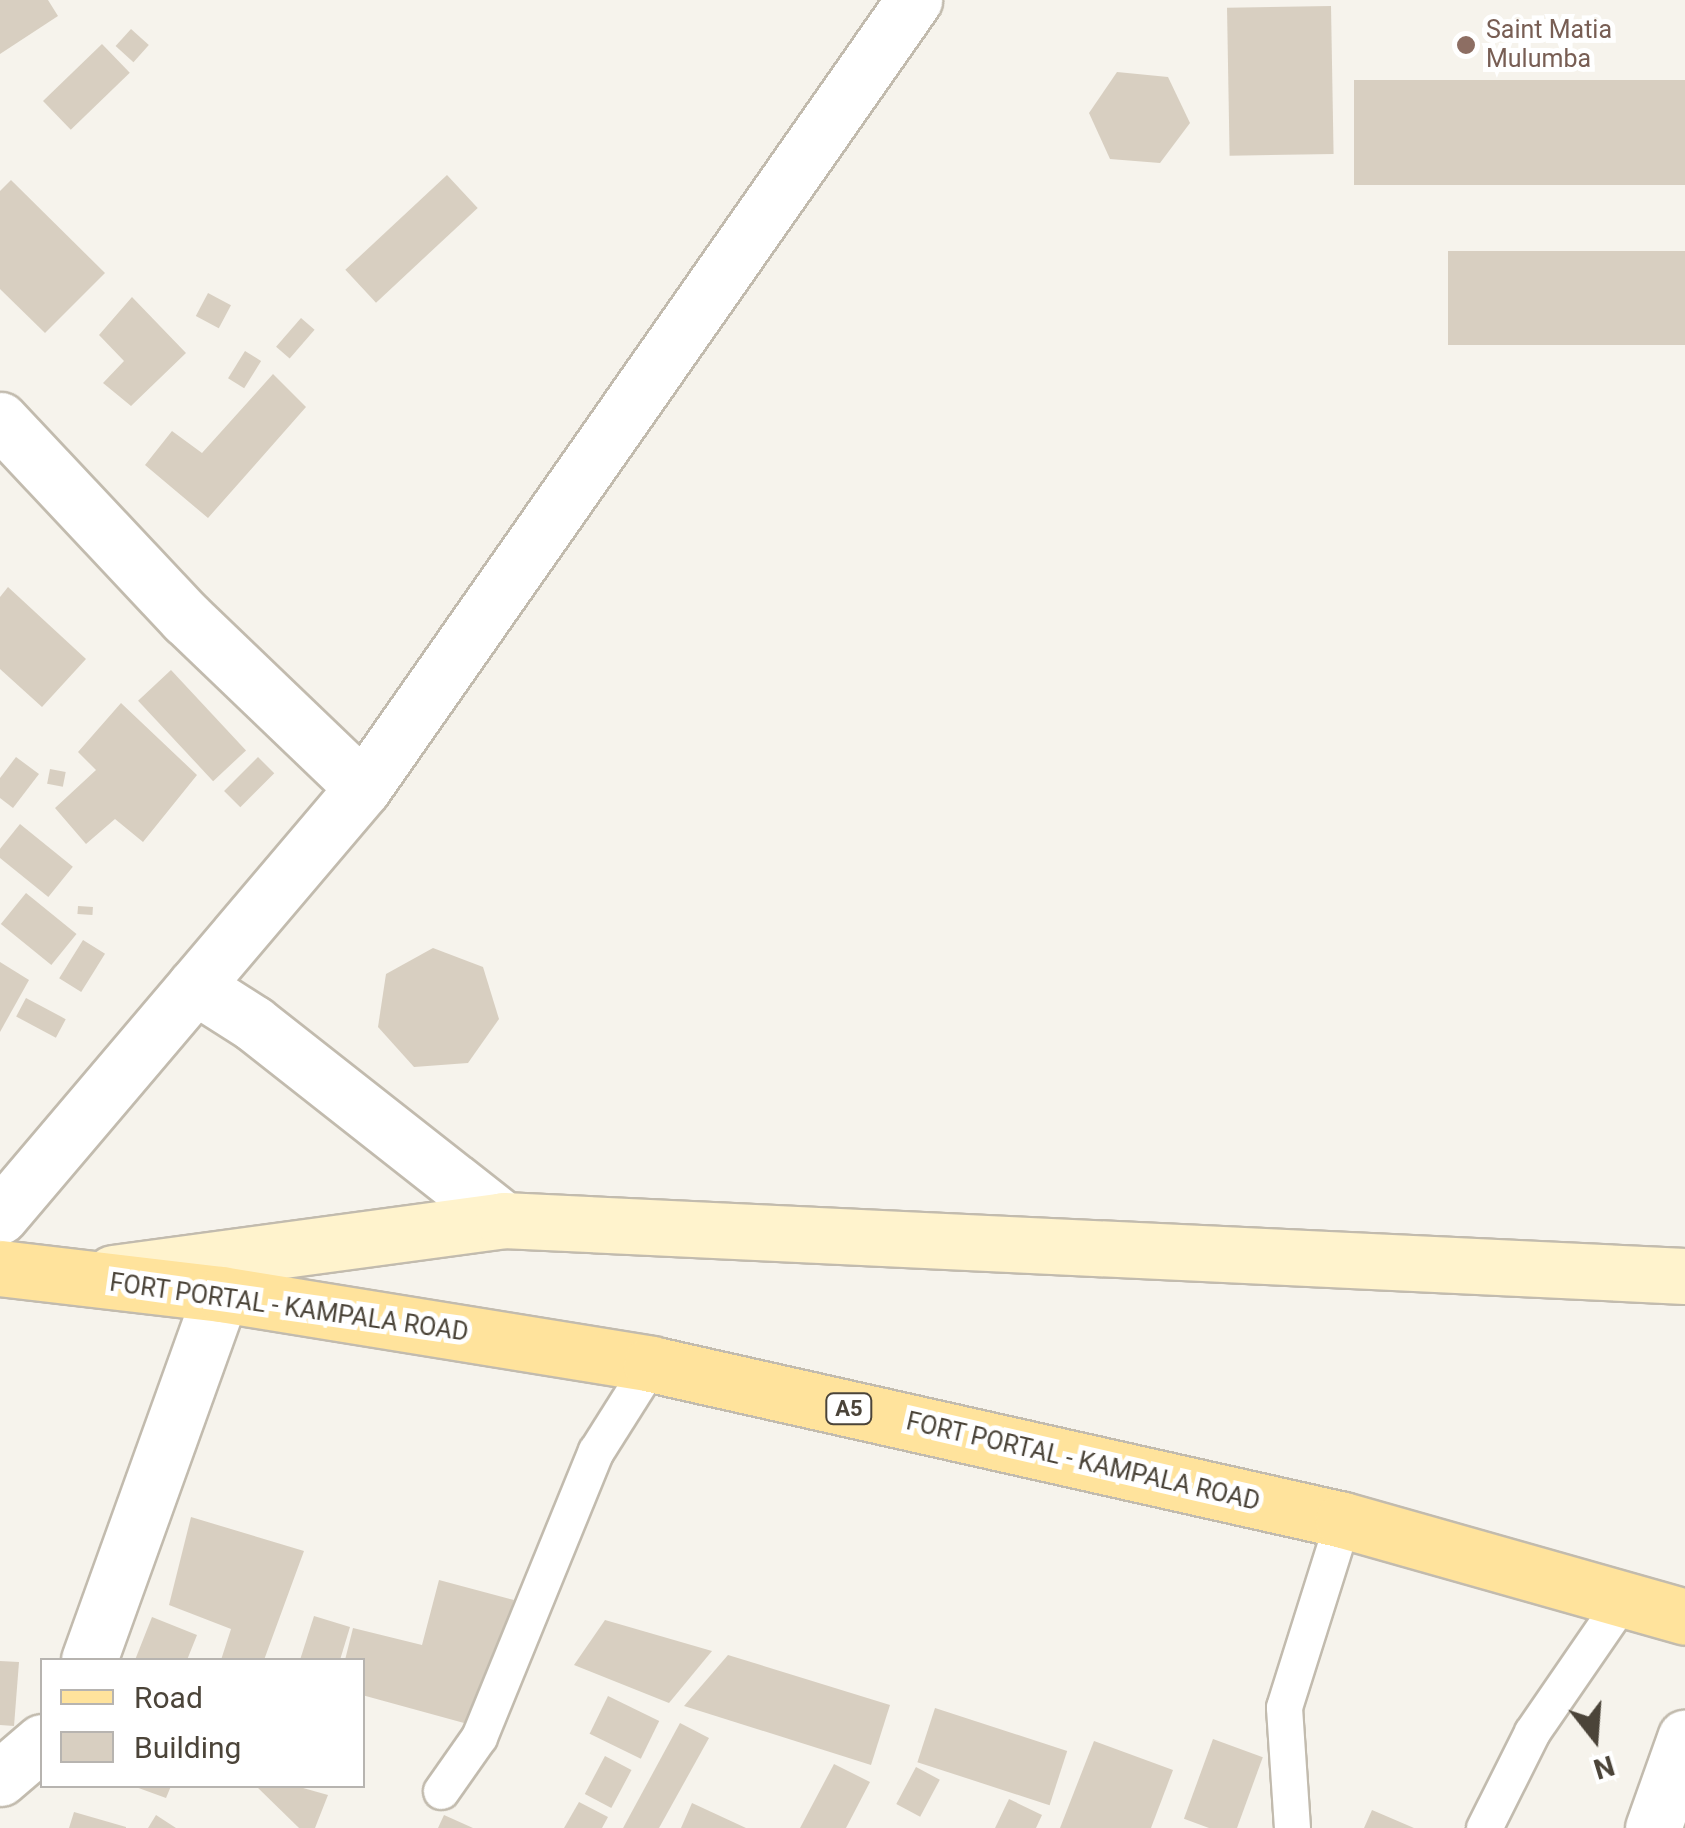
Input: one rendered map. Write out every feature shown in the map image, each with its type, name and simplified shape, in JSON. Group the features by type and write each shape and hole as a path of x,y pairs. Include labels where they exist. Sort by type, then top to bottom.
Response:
{"main road":[{"path":"78,1278 503,1220 1685,1276"},
{"name":"FORT PORTAL - KAMPALA ROAD","path":"0,1268 222,1294 651,1364 1343,1520 1685,1617"}],"street":[{"path":"0,1216 362,788 914,0"},
{"path":"0,420 186,618 362,788"},
{"path":"195,986 253,1023 503,1220"},
{"path":"90,1658 222,1294"},
{"path":"1653,1828 1685,1738"},
{"path":"0,1778 40,1744"}],"lane":[{"path":"441,1790 478,1737 596,1452 651,1364"},
{"path":"1292,1828 1284,1707 1343,1520"},
{"path":"1484,1828 1532,1732 1624,1598"}],"building":[{"path":"0,0 48,0 58,16 0,54"},
{"path":"1331,6 1334,154 1230,156 1227,8"},
{"path":"131,29 149,45 133,62 116,46"},
{"path":"102,44 130,73 71,130 43,101"},
{"path":"1117,72 1168,77 1190,123 1160,163 1110,159 1089,113"},
{"path":"1354,80 1685,80 1685,185 1354,185"},
{"path":"447,175 478,208 376,303 345,270"},
{"path":"11,180 105,273 45,333 0,289 0,191"},
{"path":"1448,251 1685,251 1685,345 1448,345"},
{"path":"208,293 231,305 219,328 196,316"},
{"path":"132,297 186,353 131,406 103,383 124,361 99,335"},
{"path":"301,318 315,330 290,358 276,347"},
{"path":"245,351 261,361 244,388 228,378"},
{"path":"273,374 306,407 208,518 145,465 172,431 202,453"},
{"path":"8,587 86,659 42,707 0,669 0,597"},
{"path":"171,670 246,750 213,781 138,701"},
{"path":"121,703 197,775 143,842 115,819 86,844 55,808 96,770 78,752"},
{"path":"16,757 39,774 13,808 0,798 0,778"},
{"path":"258,757 274,773 240,807 224,791"},
{"path":"50,769 66,772 63,787 47,784"},
{"path":"20,824 73,867 48,897 0,858 0,849"},
{"path":"26,893 77,934 51,965 1,924"},
{"path":"78,906 93,907 92,915 77,914"},
{"path":"83,940 105,954 81,992 59,978"},
{"path":"433,948 483,967 499,1019 468,1063 414,1067 378,1027 386,974"},
{"path":"0,962 29,980 0,1032"},
{"path":"26,998 66,1019 56,1038 16,1017"},
{"path":"191,1517 304,1551 265,1658 222,1658 231,1629 169,1605"},
{"path":"439,1580 514,1600 475,1726 365,1696 365,1658 346,1658 353,1628 422,1645"},
{"path":"314,1616 350,1627 341,1658 301,1658"},
{"path":"152,1617 197,1635 188,1658 136,1658"},
{"path":"605,1620 712,1651 669,1703 574,1665"},
{"path":"728,1655 890,1705 871,1765 684,1706"},
{"path":"0,1661 19,1662 14,1726 0,1725"},
{"path":"608,1696 659,1721 641,1759 590,1734"},
{"path":"935,1708 1067,1751 1050,1805 917,1762"},
{"path":"680,1723 709,1738 659,1828 623,1828"},
{"path":"1213,1739 1263,1757 1237,1828 1209,1828 1184,1819"},
{"path":"1094,1741 1173,1770 1151,1828 1060,1828"},
{"path":"605,1756 631,1770 611,1808 585,1794"},
{"path":"834,1764 870,1782 846,1828 800,1828"},
{"path":"916,1767 940,1780 920,1817 896,1804"},
{"path":"138,1788 170,1788 166,1798"},
{"path":"258,1788 303,1788 328,1795 315,1828 299,1828"},
{"path":"1009,1799 1042,1815 1036,1828 995,1828"},
{"path":"579,1802 608,1817 602,1828 564,1828"},
{"path":"692,1803 746,1828 681,1828"},
{"path":"1372,1810 1414,1828 1364,1828"},
{"path":"74,1812 126,1827 126,1828 69,1828"},
{"path":"156,1815 176,1828 148,1828"},
{"path":"444,1815 473,1828 438,1828"}],"place":[{"name":"Saint Matia Mulumba","path":"1466,45"}]}
